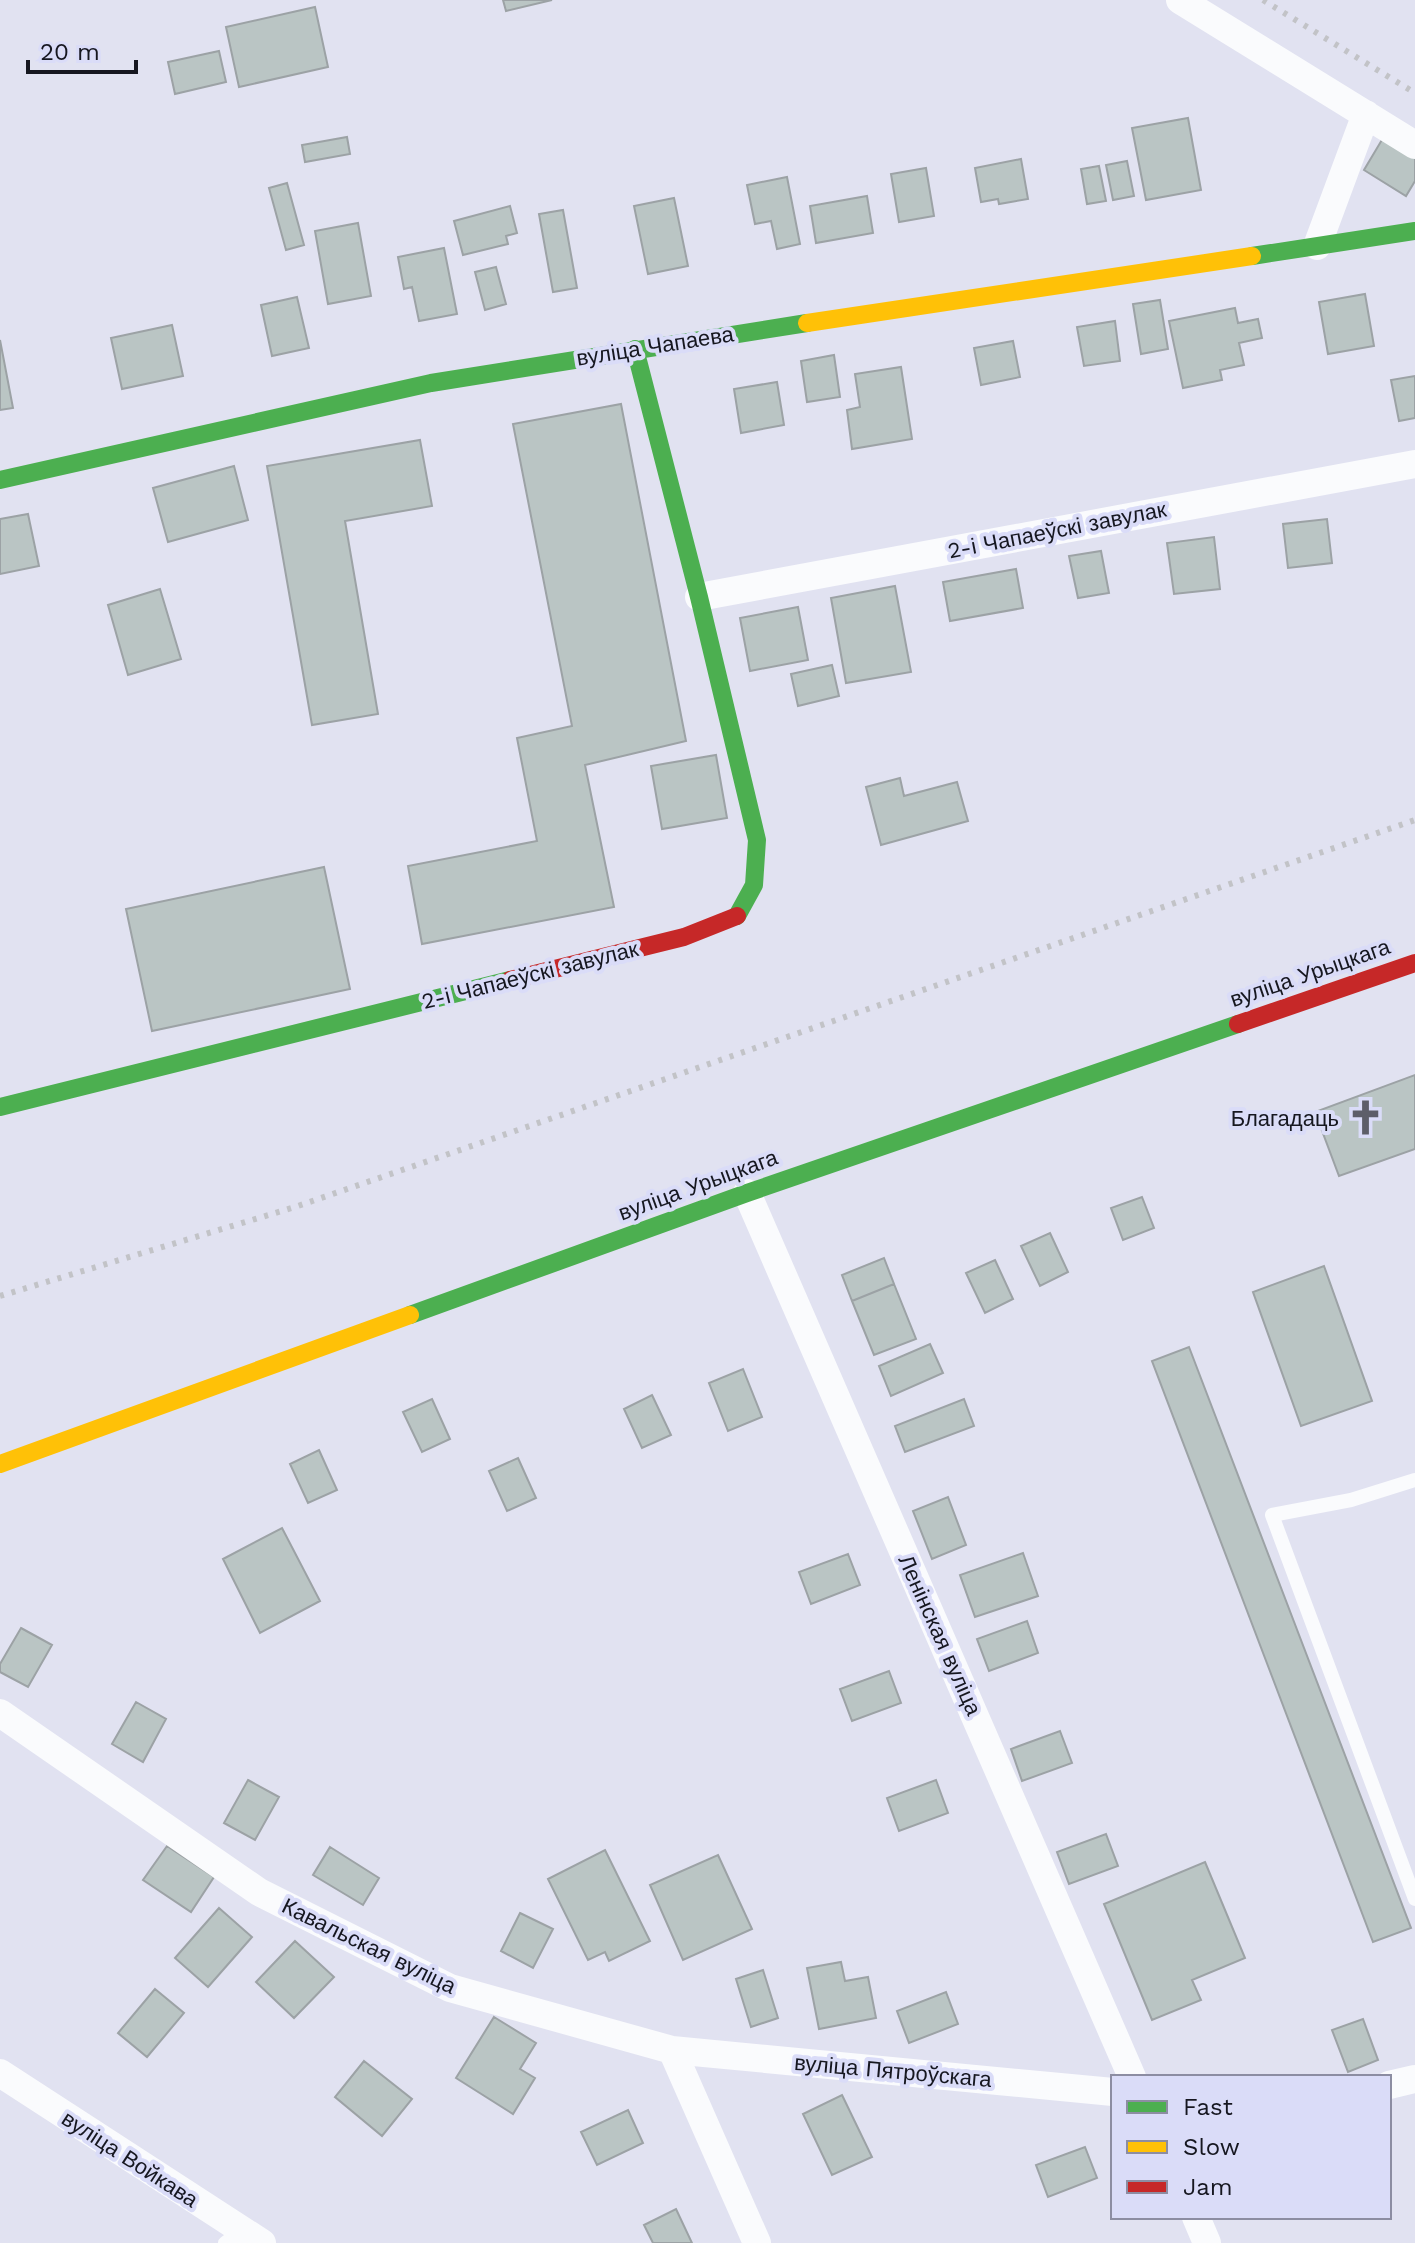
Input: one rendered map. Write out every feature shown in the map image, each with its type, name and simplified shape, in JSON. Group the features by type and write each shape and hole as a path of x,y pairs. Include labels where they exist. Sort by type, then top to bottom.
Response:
{"street":[{"path":"1180,0 1415,145"},
{"path":"1317,246 1366,114"},
{"name":"вуліца Чапаева","path":"0,480 431,383 635,349 1415,231"},
{"name":"2-і Чапаеўскі завулак","path":"0,1107 684,937 737,916 754,885 757,840 635,349"},
{"name":"2-і Чапаеўскі завулак","path":"699,597 1415,464"},
{"name":"вуліца Урыцкага","path":"0,1464 747,1193 1415,963"},
{"name":"Ленінская вуліца","path":"747,1193 1131,2075"},
{"name":"Кавальская вуліца","path":"0,1713 259,1892 422,1974 450,1988 672,2050"},
{"path":"672,2050 757,2243"},
{"name":"вуліца Пятроўскага","path":"672,2050 1111,2092"},
{"name":"вуліца Войкава","path":"0,2073 242,2239"},
{"path":"1391,2085 1415,2079"},
{"path":"1197,2219 1207,2243"}],"lane":[{"path":"1415,1480 1351,1500 1272,1515 1415,1899"}],"building":[{"path":"503,0 552,0 506,11"},
{"path":"315,7 328,67 239,87 226,27"},
{"path":"219,51 226,82 175,94 168,62"},
{"path":"1188,118 1201,190 1146,200 1132,128"},
{"path":"347,137 350,154 305,162 302,145"},
{"path":"1383,138 1415,157 1415,181 1406,196 1364,170"},
{"path":"1021,159 1028,199 999,204 998,199 981,202 975,168"},
{"path":"1127,161 1134,196 1113,200 1106,165"},
{"path":"1099,166 1106,201 1087,204 1081,169"},
{"path":"926,168 934,216 899,222 891,174"},
{"path":"787,177 800,244 777,249 771,221 755,224 747,185"},
{"path":"287,183 304,245 286,250 269,188"},
{"path":"867,196 873,233 816,243 810,206"},
{"path":"674,198 688,266 648,274 634,206"},
{"path":"510,206 517,233 506,236 508,244 463,255 454,221"},
{"path":"563,210 577,288 553,292 539,214"},
{"path":"358,223 371,296 328,304 315,231"},
{"path":"444,248 457,314 419,321 412,287 404,289 398,257"},
{"path":"496,267 506,304 485,310 475,272"},
{"path":"1365,294 1374,346 1328,354 1319,302"},
{"path":"297,297 309,348 272,356 261,305"},
{"path":"1160,300 1168,349 1141,354 1133,304"},
{"path":"1235,308 1238,323 1258,319 1262,338 1239,343 1244,365 1220,370 1222,380 1183,388 1169,321"},
{"path":"1115,321 1120,361 1084,366 1077,327"},
{"path":"172,325 183,376 122,389 111,338"},
{"path":"0,340 13,408 0,410"},
{"path":"1013,341 1020,377 981,385 974,348"},
{"path":"834,355 840,397 807,402 801,361"},
{"path":"901,367 912,439 852,449 847,410 860,407 855,374"},
{"path":"1415,376 1415,418 1399,421 1391,380"},
{"path":"777,382 784,425 741,433 734,389"},
{"path":"621,404 686,741 585,765 614,907 422,944 408,866 537,841 517,738 572,726 513,424"},
{"path":"420,440 432,506 345,521 378,714 312,725 267,466"},
{"path":"234,466 248,520 168,542 153,488"},
{"path":"28,514 39,566 0,574 0,519"},
{"path":"1327,519 1332,563 1288,568 1283,524"},
{"path":"1214,537 1220,589 1174,594 1167,543"},
{"path":"1101,551 1109,593 1078,598 1069,556"},
{"path":"1016,569 1023,608 950,621 943,582"},
{"path":"895,586 911,672 846,683 831,598"},
{"path":"160,589 181,659 128,675 108,605"},
{"path":"798,607 808,660 750,671 740,618"},
{"path":"832,665 839,696 798,706 791,674"},
{"path":"716,755 727,818 662,829 651,766"},
{"path":"900,778 904,796 957,782 968,821 881,845 866,787"},
{"path":"324,867 350,989 152,1031 126,909"},
{"path":"1415,1075 1415,1149 1339,1176 1315,1112"},
{"path":"1142,1197 1154,1228 1123,1240 1111,1208"},
{"path":"1050,1233 1068,1272 1040,1286 1021,1246"},
{"path":"884,1258 894,1284 852,1301 842,1275"},
{"path":"995,1260 1013,1299 985,1313 966,1273"},
{"path":"1324,1266 1372,1401 1301,1426 1253,1292"},
{"path":"894,1284 916,1339 874,1355 852,1301"},
{"path":"930,1344 943,1373 891,1396 879,1366"},
{"path":"1189,1347 1411,1928 1373,1942 1152,1361"},
{"path":"743,1369 762,1417 728,1431 709,1383"},
{"path":"652,1395 671,1435 642,1448 624,1409"},
{"path":"432,1399 450,1439 422,1452 403,1412"},
{"path":"964,1399 974,1426 905,1452 895,1426"},
{"path":"319,1450 337,1490 308,1503 290,1464"},
{"path":"518,1458 536,1498 507,1511 489,1471"},
{"path":"948,1497 966,1545 932,1559 913,1511"},
{"path":"282,1528 320,1601 260,1633 223,1559"},
{"path":"1023,1553 1038,1596 975,1617 960,1575"},
{"path":"848,1554 860,1585 811,1604 799,1572"},
{"path":"1027,1621 1038,1653 989,1671 977,1639"},
{"path":"21,1628 52,1645 28,1687 0,1672 0,1664"},
{"path":"889,1671 901,1703 852,1721 840,1689"},
{"path":"136,1702 166,1719 143,1762 112,1744"},
{"path":"1060,1731 1072,1763 1022,1781 1011,1749"},
{"path":"248,1780 279,1797 255,1840 224,1823"},
{"path":"936,1780 948,1813 899,1831 887,1798"},
{"path":"1106,1834 1118,1866 1069,1884 1057,1852"},
{"path":"167,1846 214,1877 191,1912 143,1880"},
{"path":"330,1847 379,1878 363,1905 313,1875"},
{"path":"605,1850 650,1941 609,1961 605,1952 588,1960 548,1879"},
{"path":"718,1855 752,1929 683,1960 650,1885"},
{"path":"1205,1862 1245,1958 1192,1980 1201,2000 1152,2020 1104,1904"},
{"path":"219,1908 252,1937 208,1987 175,1958"},
{"path":"520,1913 553,1929 533,1968 501,1951"},
{"path":"295,1941 334,1977 294,2018 256,1982"},
{"path":"841,1962 845,1981 868,1977 876,2018 819,2029 807,1968"},
{"path":"763,1970 778,2018 751,2027 736,1979"},
{"path":"155,1989 184,2013 147,2057 118,2033"},
{"path":"946,1992 958,2024 909,2043 897,2011"},
{"path":"494,2017 536,2043 520,2069 535,2078 513,2114 456,2078"},
{"path":"1363,2019 1378,2060 1348,2072 1332,2030"},
{"path":"364,2061 412,2099 382,2136 335,2097"},
{"path":"842,2095 872,2157 832,2175 803,2114"},
{"path":"628,2110 643,2143 597,2165 581,2132"},
{"path":"1085,2147 1097,2178 1048,2197 1036,2165"},
{"path":"676,2209 692,2243 653,2243 644,2225"}],"railway":[{"path":"1263,0 1415,93"},
{"path":"0,1296 295,1207 1415,820"}],"traffic: fast":[{"path":"1252,256 1415,231"},
{"path":"0,480 431,383 807,323"},
{"path":"635,349 757,840 754,885 737,916"},
{"path":"0,1107 510,980"},
{"path":"410,1315 747,1193 1238,1024"}],"traffic: slow":[{"path":"807,323 1252,256"},
{"path":"0,1464 410,1315"}],"traffic: jam":[{"path":"510,980 684,937 737,916"},
{"path":"1238,1024 1415,963"}],"place":[{"name":"Благадаць","path":"1365,1118"}]}
